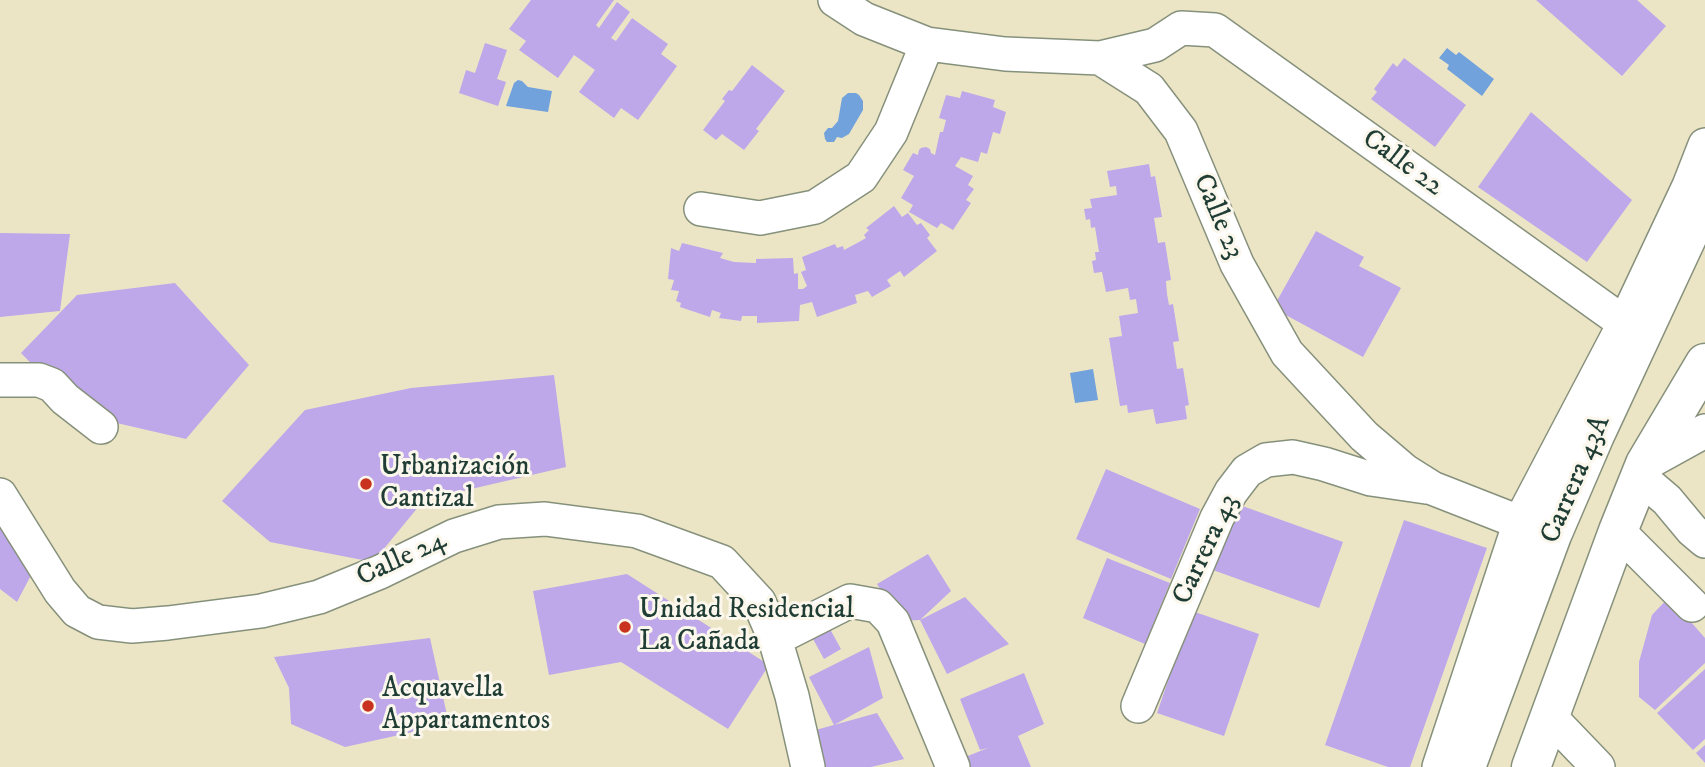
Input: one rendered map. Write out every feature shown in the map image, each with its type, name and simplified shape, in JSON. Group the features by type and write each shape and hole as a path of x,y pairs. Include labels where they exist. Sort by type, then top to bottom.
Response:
{"main road":[{"name":"Carrera 43A","path":"1466,767 1536,528 1595,435 1633,330 1705,199"},
{"name":"Carrera 43A","path":"1531,767 1628,538 1643,470 1705,363"}],"street":[{"name":"Calle 23","path":"835,0 864,19 927,44 1005,54 1100,58 1149,89 1181,131 1237,264 1287,352 1364,436 1405,471 1432,488 1536,528"},
{"name":"Calle 22","path":"1100,58 1155,45 1181,29 1215,30 1633,330"},
{"path":"701,209 760,218 816,207 861,177 891,132 927,44"},
{"path":"1149,89 1155,45"},
{"path":"1633,330 1705,145"},
{"path":"0,380 39,380 52,385 65,399 101,427"},
{"path":"1701,531 1667,500 1643,470 1705,431"},
{"path":"1324,464 1343,458 1354,450 1364,436"},
{"name":"Carrera 43","path":"1138,706 1217,518 1231,492 1247,471 1266,460 1293,457 1371,479 1432,488"},
{"name":"Calle 24","path":"0,495 60,591 77,611 98,622 132,626 261,611 319,597 380,572 454,536 499,522 545,519 638,531 722,562 759,602 775,639 792,696 808,767"},
{"path":"1439,767 1536,528"},
{"path":"1628,538 1701,531"},
{"path":"1628,538 1692,605"},
{"path":"775,639 849,601 878,607 893,622 953,767"},
{"path":"1550,717 1598,767"}],"water":[{"path":"1447,48 1456,55 1459,52 1494,79 1482,96 1447,69 1449,65 1439,58"},
{"path":"518,80 528,87 552,91 548,112 506,106 514,83"},
{"path":"848,93 859,95 863,101 863,110 849,134 842,138 837,137 834,142 827,142 824,133 838,121 842,98"},
{"path":"1093,369 1098,400 1075,403 1070,373"}],"building":[{"path":"531,0 614,0 596,25 599,28 617,2 630,12 611,38 616,41 632,18 668,44 661,54 677,66 638,120 621,108 614,118 579,92 595,70 574,55 558,78 519,50 526,41 509,29"},
{"path":"1536,0 1637,0 1666,26 1622,76"},
{"path":"485,43 507,50 497,79 506,82 498,106 459,93 466,70 475,73"},
{"path":"1404,58 1466,105 1435,147 1371,99 1377,92 1374,89 1393,63 1397,67"},
{"path":"752,65 785,91 756,129 759,131 744,150 722,134 716,140 703,130 725,101 722,99 729,90 732,91"},
{"path":"962,91 995,100 993,107 1006,112 1000,134 993,132 987,154 981,152 978,162 961,157 955,166 973,176 968,185 974,189 966,200 971,203 953,230 941,223 937,228 909,212 913,205 901,198 914,176 903,170 913,153 918,155 921,148 930,149 935,155 940,132 943,132 946,120 939,118 946,95 960,98"},
{"path":"1531,112 1632,200 1587,262 1478,187"},
{"path":"1149,164 1151,177 1155,176 1162,217 1154,218 1158,243 1165,242 1171,280 1166,281 1169,305 1173,304 1179,341 1173,342 1177,369 1183,368 1189,405 1185,406 1187,419 1156,424 1153,409 1128,413 1127,405 1120,406 1109,338 1122,336 1119,316 1138,313 1136,299 1130,300 1128,288 1106,292 1102,272 1094,273 1092,261 1096,260 1095,252 1099,252 1095,227 1091,228 1090,219 1086,220 1084,209 1092,208 1090,199 1117,195 1116,186 1110,187 1107,171"},
{"path":"894,206 902,217 908,213 917,225 921,223 930,235 927,238 937,251 904,277 900,271 887,280 891,286 872,297 868,291 855,295 857,303 817,317 812,302 800,305 799,321 757,323 757,316 742,316 741,321 719,318 721,313 712,310 710,317 680,307 681,303 676,301 679,291 671,290 674,280 668,279 671,248 679,251 682,243 723,253 720,258 734,262 756,263 756,259 793,258 794,274 798,273 798,289 803,289 807,286 801,272 806,270 802,257 835,244 837,248 843,246 844,250 859,242 866,238 864,235 869,230 866,228"},
{"path":"1316,231 1364,257 1359,266 1401,288 1363,357 1273,308"},
{"path":"0,233 70,234 60,311 0,317"},
{"path":"175,283 249,365 186,439 95,418 52,385 21,353 77,295"},
{"name":"Urbanización Cantizal","path":"554,375 566,467 424,500 373,562 270,542 222,501 305,410 411,388"},
{"path":"1106,469 1200,509 1171,579 1076,539"},
{"path":"1234,503 1343,542 1319,608 1210,569"},
{"path":"1404,520 1487,548 1410,767 1388,767 1325,745"},
{"path":"0,525 39,560 17,602 0,589"},
{"path":"928,554 951,591 920,620 900,621 877,584"},
{"path":"1107,558 1170,583 1145,644 1083,618"},
{"name":"Unidad Residencial La Cañada","path":"627,574 769,665 728,729 621,662 549,675 533,591"},
{"path":"965,597 1009,644 947,674 920,620"},
{"path":"1669,597 1705,638 1705,663 1655,710 1639,697 1639,662 1652,615"},
{"path":"1192,611 1259,634 1224,736 1157,713"},
{"path":"830,629 841,649 824,659 813,639"},
{"name":"Acquavella Appartamentos","path":"430,638 449,724 345,747 291,724 289,688 274,657"},
{"path":"869,647 883,698 834,725 809,677"},
{"path":"1705,669 1705,739 1693,750 1657,713"},
{"path":"1024,673 1044,724 1018,736 1031,767 963,767 960,759 988,748 980,750 960,699"},
{"path":"877,713 904,759 871,767 819,767 812,731"},
{"path":"1705,745 1705,763 1696,753"}],"place":[{"name":"Urbanización Cantizal","path":"366,484"},
{"name":"Unidad Residencial La Cañada","path":"625,627"},
{"name":"Acquavella Appartamentos","path":"368,706"}]}
